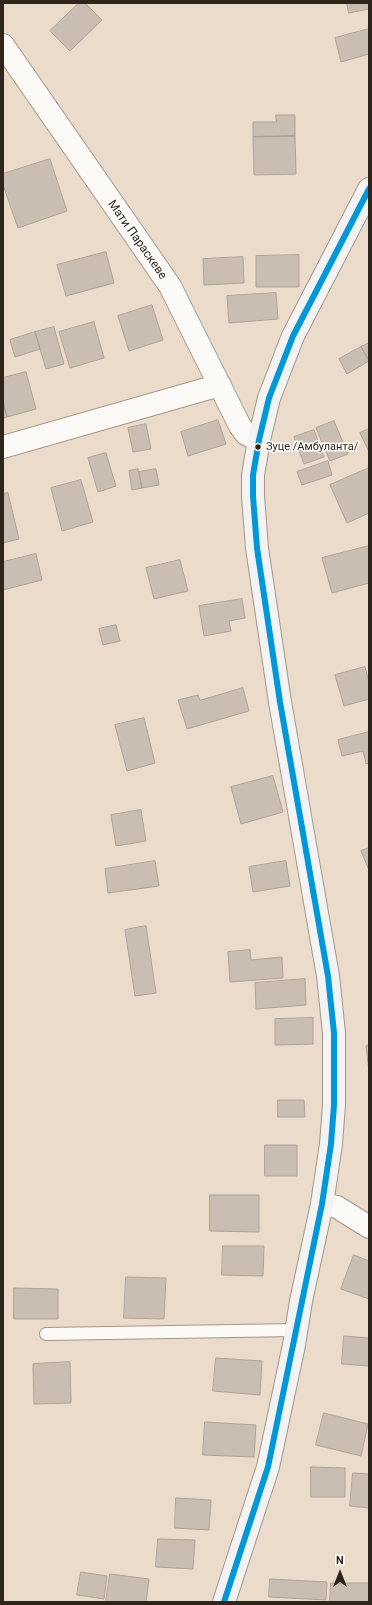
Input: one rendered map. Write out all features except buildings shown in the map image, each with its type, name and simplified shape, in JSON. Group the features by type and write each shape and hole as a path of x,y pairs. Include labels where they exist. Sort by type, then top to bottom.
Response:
{"street":[{"name":"Мати Параскеве","path":"3,45 170,286 240,426 246,434 258,440"},
{"path":"224,1602 268,1467 322,1204 331,1144 334,1105 334,1033 328,976 280,702 258,548 253,496 253,476 258,440 269,398 293,336 369,188"},
{"path":"3,447 220,385"},
{"path":"322,1204 337,1207 369,1227"}],"lane":[{"path":"46,1334 296,1330"}],"transit line":[{"path":"224,1602 268,1467 322,1204 331,1144 334,1105 334,1033 328,976 280,702 257,548 253,475 259,440 269,398 293,336 369,189"}],"place":[{"name":"Зуце /Амбуланта/","path":"258,447"}]}
